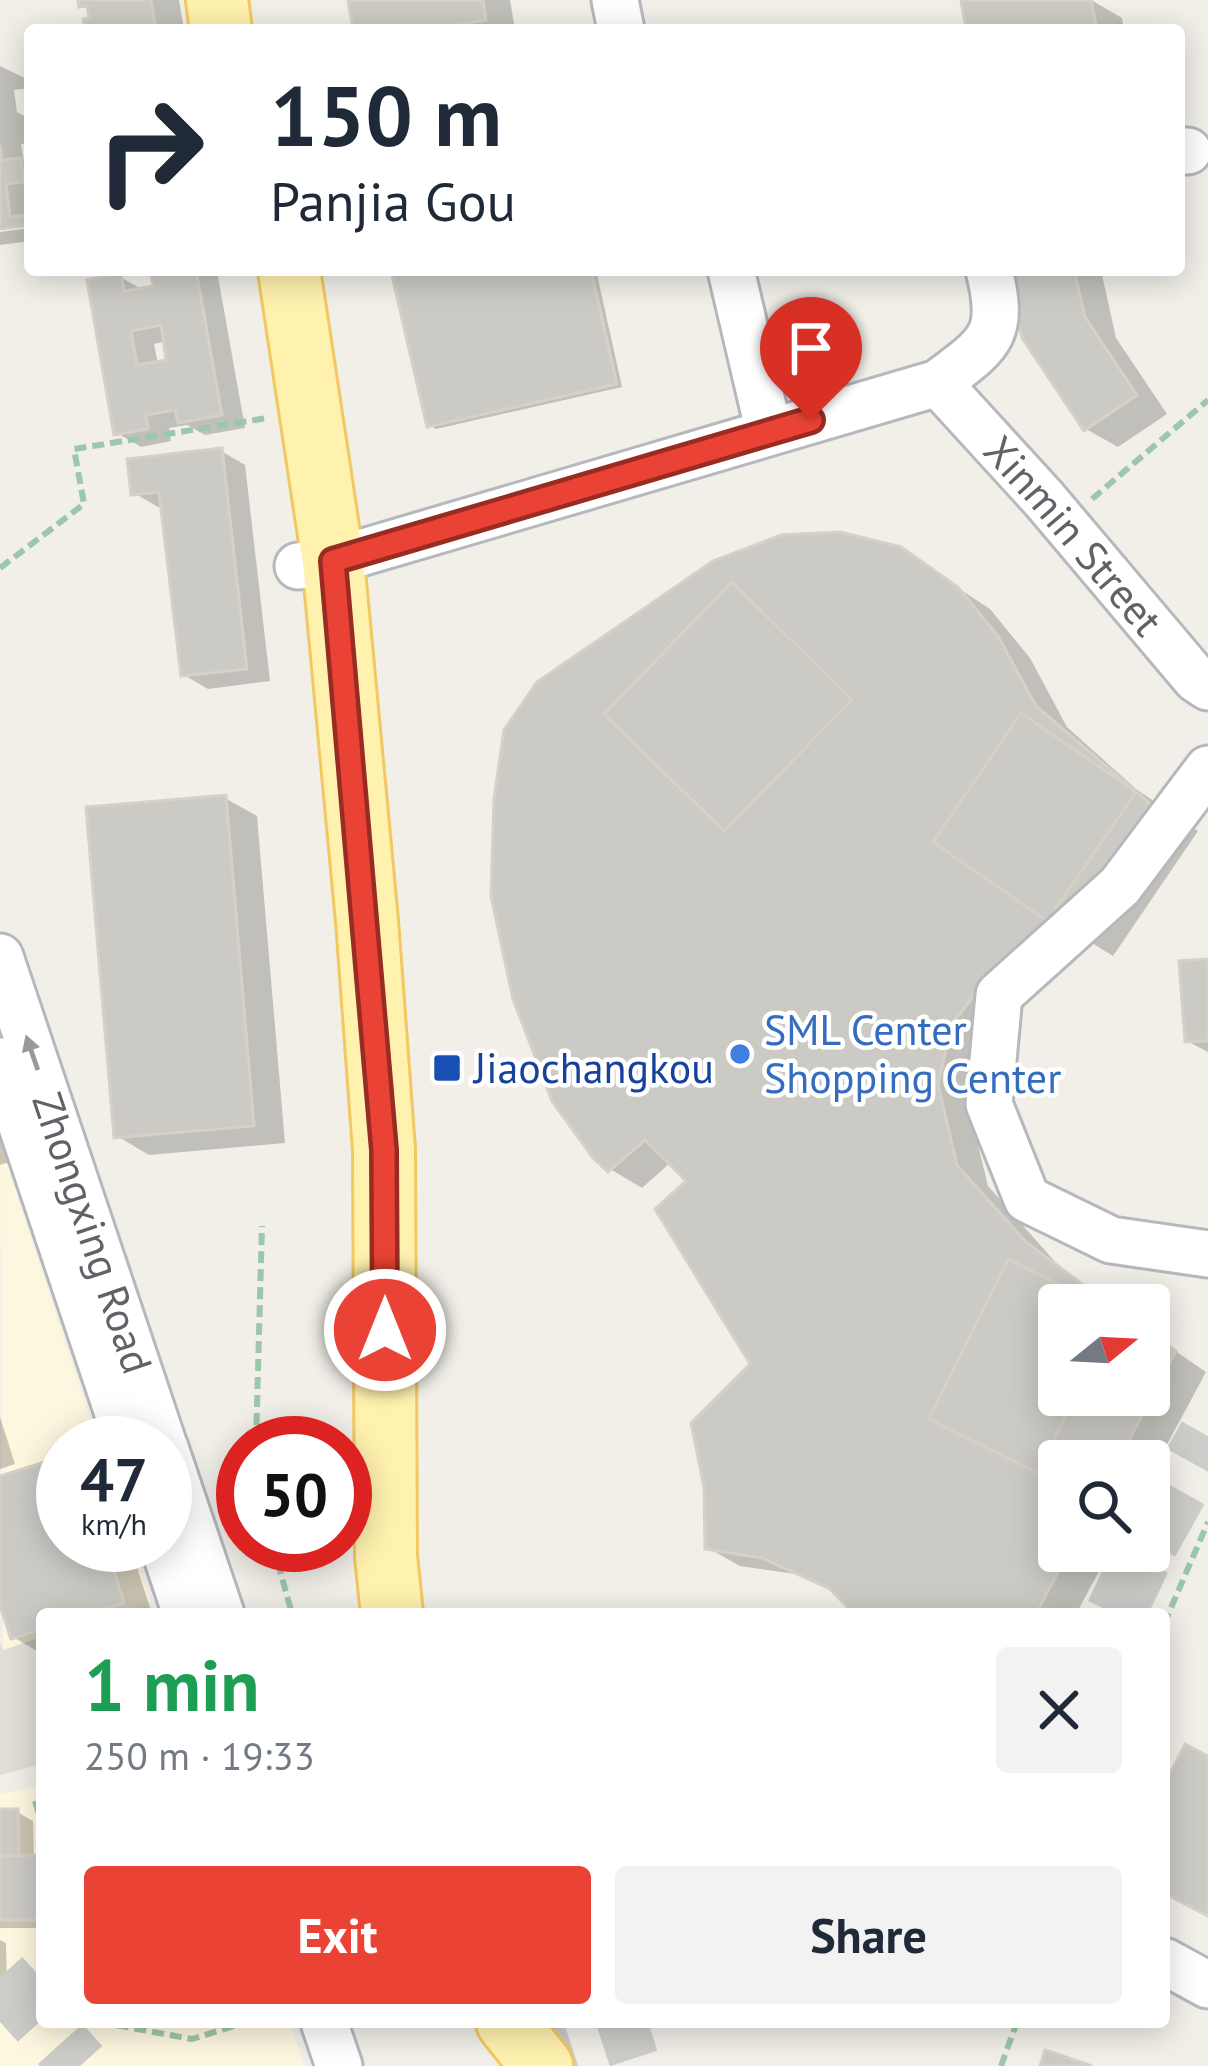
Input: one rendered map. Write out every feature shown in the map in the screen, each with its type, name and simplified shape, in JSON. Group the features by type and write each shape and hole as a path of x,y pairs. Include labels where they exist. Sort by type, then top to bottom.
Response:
{"main road":[{"path":"258,276 279,416 315,563 384,1150 386,1556 391,1608"},
{"path":"290,276 315,563 356,1183 363,1608"},
{"path":"469,2028 482,2066"},
{"path":"512,2028 542,2066"}],"street":[{"path":"732,276 769,432"},
{"path":"315,563 938,383 978,353 994,330 998,305 991,276"},
{"name":"Xinmin Street","path":"938,383 1208,688"},
{"path":"1208,769 1120,886 999,995 989,1104 1028,1199 1111,1240 1208,1254"},
{"name":"Zhongxing Road","path":"0,957 154,1416"},
{"name":"Zhongxing Road","path":"0,1061 119,1416"},
{"name":"Zhongxing Road","path":"192,1530 218,1608"},
{"path":"172,1572 184,1608"},
{"path":"1170,1964 1208,1985"},
{"path":"326,2028 339,2066"},
{"path":"359,2028 372,2066"}],"path":[{"path":"1063,523 1208,400"},
{"path":"0,568 84,504 74,449 279,416"},
{"path":"257,1416 262,1226"},
{"path":"1170,1610 1208,1522"},
{"path":"280,1572 290,1608"},
{"path":"132,2028 192,2039 228,2028"},
{"path":"1001,2066 1015,2028"}],"shaded area":[{"path":"0,1142 89,1416 36,1416 36,1572 141,1572 150,1601 130,1608 36,1608 36,1639 3,1650"},
{"path":"36,1639 36,1765 0,1775 0,1642 3,1650"},
{"path":"36,1787 36,2028 292,2028 304,2066 0,2066 0,1794"}],"building":[{"path":"78,0 151,0 155,24 83,24 83,19 89,18 87,6 79,7"},
{"path":"348,0 483,0 486,20 462,24 352,24"},
{"path":"961,0 1091,0 1096,24 965,24"},
{"path":"0,145 2,160 21,158 24,182 6,184 10,217 24,215 24,226 0,229"},
{"path":"121,276 124,291 153,286 151,276 197,276 222,415 178,423 175,410 146,415 148,429 114,435 87,280","holes":["161,325 166,360 137,365 131,331"]},
{"path":"392,276 592,276 617,384 427,427"},
{"path":"1008,276 1075,276 1085,317 1137,395 1084,431 1022,338"},
{"path":"222,448 247,669 181,676 159,492 131,495 127,459"},
{"name":"SML Center Shopping Center","path":"840,532 901,547 958,587 998,636 1036,706 1161,813 1056,931 997,966 952,1024 938,1084 957,1165 1026,1242 1082,1284 1038,1284 1038,1416 1142,1416 1129,1440 1038,1440 1038,1572 1058,1572 1039,1608 848,1608 830,1589 762,1558 705,1549 704,1487 691,1423 750,1364 655,1209 686,1181 645,1140 608,1172 593,1158 552,1101 513,999 491,896 494,799 504,730 537,682 713,561 781,535"},
{"path":"732,582 852,700 724,831 604,714"},
{"path":"1021,713 1136,792 1047,921 933,842"},
{"path":"226,795 254,1126 114,1138 86,807"},
{"path":"1208,959 1208,1041 1185,1042 1179,961"},
{"path":"1008,1259 1058,1284 1038,1284 1038,1416 1066,1416 1054,1440 1038,1440 1037,1473 929,1419"},
{"path":"36,1465 36,1572 114,1572 124,1603 109,1608 36,1608 36,1631 11,1639 0,1606 0,1476"},
{"path":"1185,1744 1208,1756 1208,1916 1170,1896 1170,1774"},
{"path":"0,1809 18,1809 19,1855 0,1856"},
{"path":"36,1855 36,1920 0,1920 0,1856"},
{"path":"1045,2050 1092,2066 1040,2066"}],"tunnel":[{"path":"1170,1504 1208,1436"},
{"path":"1118,1608 1135,1572"},
{"path":"0,1977 36,2017"},
{"path":"46,2028 80,2066"},
{"path":"515,2066 630,2028"}],"place":[{"name":"SML Center Shopping Center","path":"740,1054"},
{"name":"Jiaochangkou","path":"447,1068"}],"route":[{"path":"385,1330 384,1150 333,561 811,420"}]}
